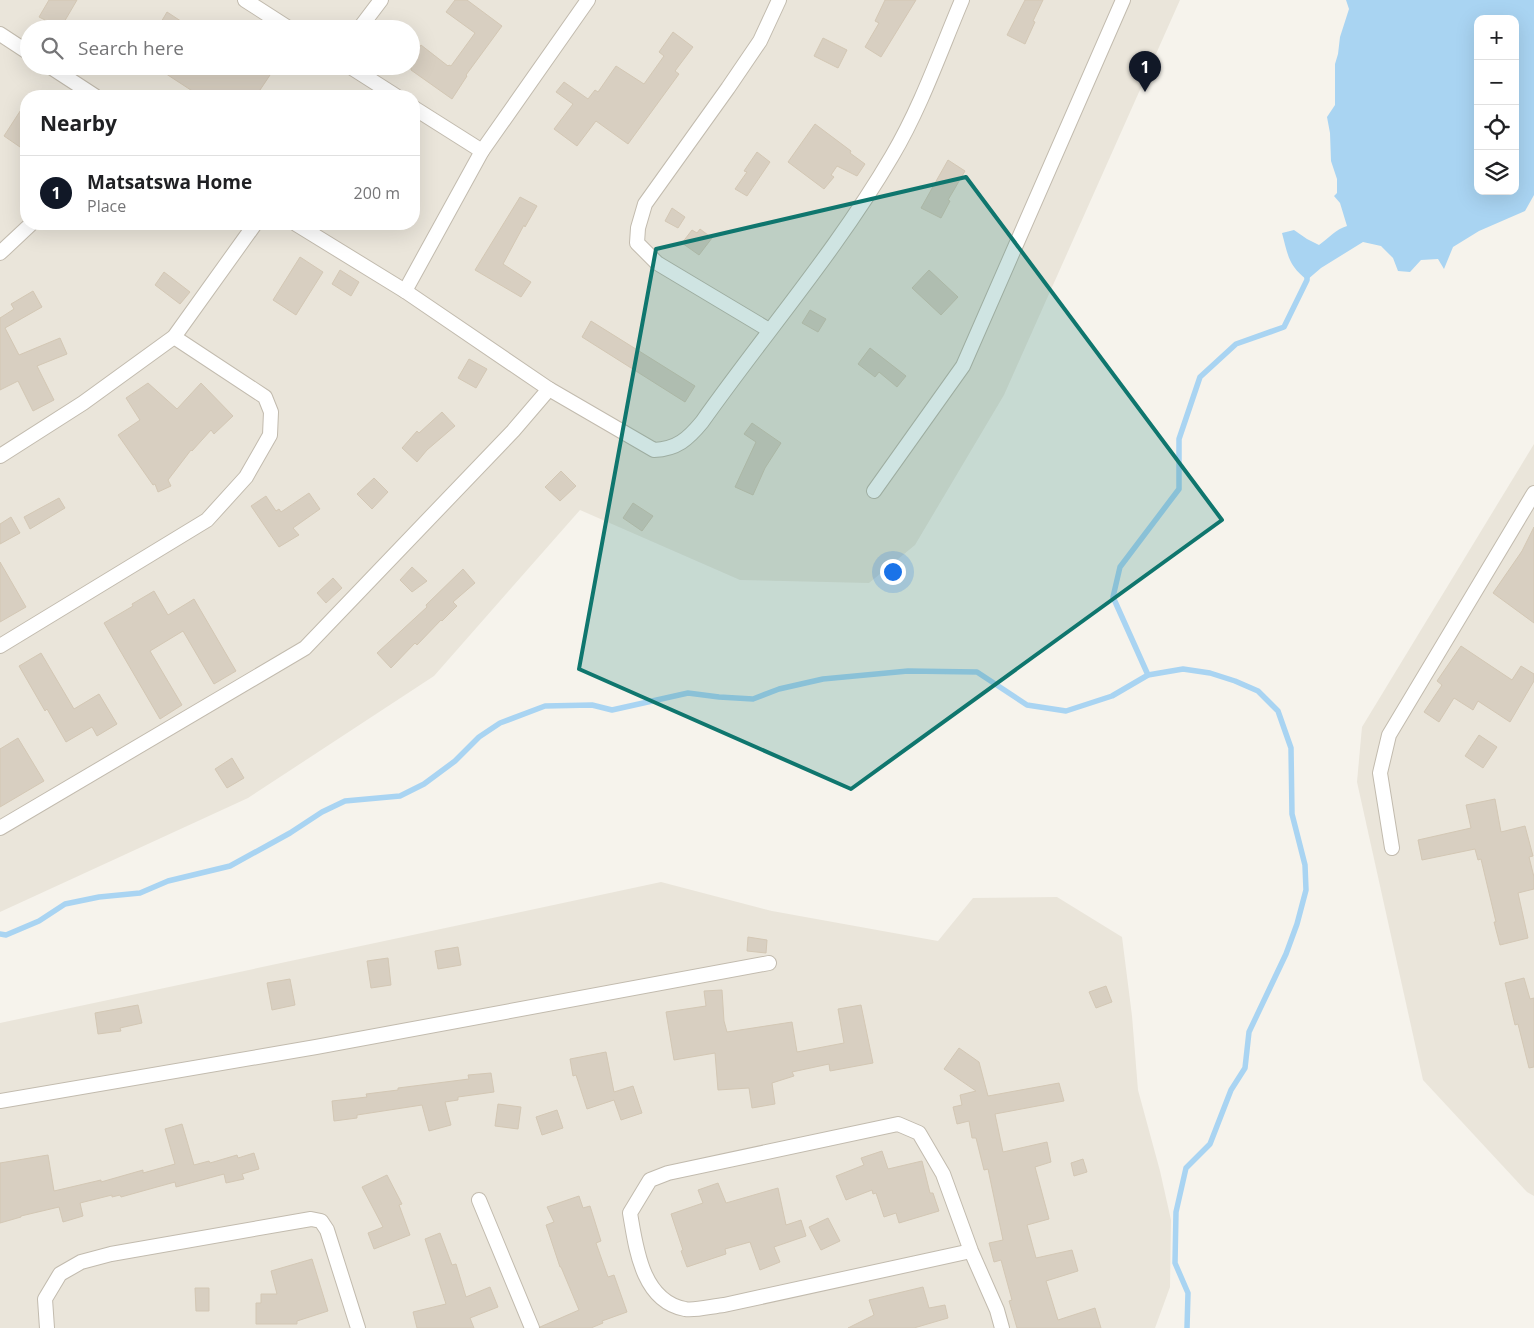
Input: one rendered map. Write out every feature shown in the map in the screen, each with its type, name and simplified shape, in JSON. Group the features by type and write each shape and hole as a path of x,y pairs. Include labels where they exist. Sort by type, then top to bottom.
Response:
{"street":[{"path":"245,0 276,20"},
{"path":"365,20 381,0"},
{"path":"405,291 482,151 588,0"},
{"path":"769,330 657,263 636,243 645,204 754,49 779,0"},
{"path":"306,230 405,291 549,389 654,450 668,450 690,436 702,422 853,218 893,155 923,94 962,0"},
{"path":"874,491 963,366 1123,0"},
{"path":"0,34 20,47"},
{"path":"63,75 86,90"},
{"path":"363,75 387,90"},
{"path":"420,112 482,151"},
{"path":"0,253 25,230"},
{"path":"0,456 83,403 174,337 251,230"},
{"path":"0,646 208,520 246,477 265,444 270,435 271,412 265,397 174,337"},
{"path":"0,828 305,648 513,432 549,389"},
{"path":"1392,848 1380,773 1389,734 1534,493"},
{"path":"0,1101 316,1047 769,963"},
{"path":"971,1251 724,1305 685,1309 662,1300 648,1282 636,1247 630,1213 650,1180 668,1173 898,1124 919,1133 943,1174 971,1251 997,1310 1002,1328"},
{"path":"479,1200 532,1328"},
{"path":"47,1328 45,1299 60,1274 80,1262 111,1254 310,1219 321,1221 327,1230 358,1328"}],"highlighted area":[{"path":"966,177 1222,520 851,789 579,669 656,249"}],"shaded area":[{"path":"0,0 1180,0 1004,395 915,545 869,583 740,580 580,510 434,676 248,798 0,912"},
{"path":"1534,444 1534,1196 1527,1192 1423,1080 1357,782 1362,727"},
{"path":"661,882 772,911 938,941 973,898 1057,897 1122,937 1132,1016 1138,1090 1171,1220 1170,1287 1155,1328 0,1328 0,1023"}],"water":[{"path":"1346,0 1534,0 1534,195 1525,211 1479,231 1453,247 1444,269 1438,259 1421,260 1410,272 1398,271 1393,258 1381,246 1363,242 1321,268 1307,280 1292,264 1282,233 1294,230 1319,245 1336,231 1347,226 1340,203 1334,196 1337,193 1337,179 1331,161 1330,133 1327,117 1335,105 1335,64 1340,37 1349,9"}],"building":[{"path":"49,0 77,0 65,20 45,20 39,17"},
{"path":"455,0 467,0 502,26 466,75 452,99 418,75 420,75 421,45 448,66 451,66 475,33 446,12"},
{"path":"885,0 916,0 881,57 865,47 879,23 875,21"},
{"path":"1025,0 1043,0 1025,44 1007,35"},
{"path":"167,12 179,20 162,20"},
{"path":"673,32 693,47 675,71 679,74 628,144 596,121 577,146 554,129 573,104 556,92 564,82 588,99 595,90 598,92 616,66 644,84 664,56 659,52"},
{"path":"823,38 847,50 838,68 814,56"},
{"path":"168,75 270,75 260,90 191,90"},
{"path":"20,111 20,147 4,136"},
{"path":"815,124 865,164 857,176 837,166 831,175 834,177 824,189 788,162"},
{"path":"757,152 770,162 747,196 735,189 747,172 744,171"},
{"path":"948,160 965,171 948,200 950,201 941,218 921,208"},
{"path":"520,197 537,206 525,227 524,225 503,264 531,282 521,297 475,270"},
{"path":"672,208 685,217 678,228 665,221"},
{"path":"700,229 712,238 699,255 682,243 692,230 697,233"},
{"path":"300,257 323,272 296,315 273,300"},
{"path":"340,270 359,282 351,296 332,284"},
{"path":"929,270 958,297 941,315 912,288"},
{"path":"164,272 190,292 180,304 155,285"},
{"path":"33,291 42,307 5,328 19,355 60,338 67,354 37,366 54,400 33,411 18,381 0,390 0,318 14,309 11,304"},
{"path":"810,310 826,319 818,332 802,323"},
{"path":"591,321 695,386 685,402 582,337"},
{"path":"870,348 906,376 897,387 879,372 875,377 858,364"},
{"path":"469,359 487,369 476,388 458,378"},
{"path":"148,383 177,409 201,383 233,416 214,434 211,430 191,450 168,480 171,486 158,492 155,484 153,485 118,435 140,420 126,398"},
{"path":"442,412 455,426 427,450 417,462 402,448 417,431 419,433"},
{"path":"752,423 781,443 765,468 753,495 735,487 756,442 744,434"},
{"path":"561,471 576,486 560,501 545,487"},
{"path":"374,478 388,492 372,509 357,494"},
{"path":"309,493 320,509 293,528 299,535 279,547 251,506 266,496 276,511 279,509 281,512"},
{"path":"59,498 65,508 30,529 24,517"},
{"path":"633,503 653,516 642,531 623,518"},
{"path":"11,517 20,533 0,544 0,524"},
{"path":"1534,527 1534,623 1493,593 1522,551"},
{"path":"0,562 26,607 0,622"},
{"path":"412,567 427,581 412,592 400,580"},
{"path":"463,569 475,583 453,602 457,606 417,645 415,643 391,668 377,653 427,607 426,605"},
{"path":"333,578 342,588 326,603 317,593"},
{"path":"154,591 168,615 194,599 236,671 214,684 183,631 150,651 182,705 160,719 104,623"},
{"path":"1461,646 1512,680 1521,666 1534,674 1534,681 1510,722 1478,701 1473,710 1454,698 1439,722 1424,712 1442,685 1437,681"},
{"path":"41,653 74,709 99,694 117,724 97,736 92,727 66,742 47,709 45,711 19,666"},
{"path":"1479,735 1497,747 1483,768 1465,756"},
{"path":"18,738 44,781 0,807 0,749"},
{"path":"232,758 244,778 227,788 215,769"},
{"path":"1495,799 1501,832 1525,826 1533,856 1529,857 1534,877 1534,889 1518,893 1528,938 1500,945 1481,859 1478,860 1475,849 1422,860 1418,840 1471,828 1466,805"},
{"path":"748,937 767,940 766,953 747,951"},
{"path":"458,947 461,965 438,969 435,951"},
{"path":"388,958 391,985 371,988 367,961"},
{"path":"1524,978 1530,999 1534,998 1534,1067 1529,1068 1518,1024 1515,1025 1505,983"},
{"path":"290,979 295,1005 272,1010 267,983"},
{"path":"1106,986 1112,1002 1096,1008 1089,992"},
{"path":"722,990 724,1021 727,1032 792,1022 797,1052 844,1043 838,1009 861,1005 873,1063 830,1071 829,1064 792,1072 794,1076 772,1083 775,1104 752,1108 749,1088 718,1090 715,1053 674,1060 666,1012 706,1006 704,991"},
{"path":"138,1005 142,1023 120,1028 121,1031 98,1034 95,1013"},
{"path":"959,1048 979,1062 988,1096 1059,1083 1064,1101 995,1114 1003,1152 1047,1142 1051,1162 1035,1167 1049,1219 1027,1225 1036,1258 1072,1250 1078,1271 1046,1281 1058,1320 1095,1308 1101,1328 1017,1328 1009,1301 1012,1300 1001,1260 994,1262 989,1243 1003,1240 988,1169 984,1170 976,1138 972,1138 969,1121 957,1124 953,1107 962,1105 960,1095 976,1091 944,1069"},
{"path":"606,1052 614,1092 633,1086 642,1113 621,1120 614,1100 587,1109 576,1075 573,1076 570,1059"},
{"path":"491,1073 494,1092 458,1097 458,1100 445,1102 451,1125 429,1131 422,1105 357,1115 357,1118 334,1121 332,1101 367,1097 366,1094 469,1079 468,1075"},
{"path":"498,1104 521,1107 518,1129 495,1126"},
{"path":"557,1110 563,1128 542,1135 536,1117"},
{"path":"182,1124 194,1165 209,1161 210,1163 237,1155 238,1158 254,1153 259,1169 242,1174 244,1179 226,1183 224,1174 176,1187 175,1182 121,1197 120,1195 112,1197 112,1195 80,1203 83,1216 63,1222 59,1207 0,1223 0,1163 48,1155 54,1191 101,1180 101,1182 143,1170 143,1173 175,1164 165,1129"},
{"path":"882,1151 888,1169 922,1161 930,1193 933,1193 939,1211 899,1223 896,1213 884,1217 876,1193 873,1194 872,1190 846,1200 836,1176 864,1165 861,1158"},
{"path":"1083,1159 1087,1172 1074,1176 1071,1163"},
{"path":"387,1175 402,1204 399,1205 410,1235 374,1249 368,1233 383,1227 362,1187"},
{"path":"718,1183 726,1203 778,1188 786,1225 801,1220 806,1236 774,1247 780,1262 760,1270 750,1242 725,1249 726,1254 687,1267 671,1214 703,1203 698,1190"},
{"path":"579,1196 583,1208 590,1206 601,1241 596,1243 608,1277 614,1275 627,1312 602,1321 603,1323 591,1328 541,1328 579,1310 560,1267 546,1225 554,1222 547,1207"},
{"path":"828,1218 840,1241 821,1250 809,1227"},
{"path":"440,1233 452,1265 456,1264 466,1297 490,1287 498,1307 470,1318 474,1328 417,1328 413,1312 446,1304 425,1239"},
{"path":"312,1259 328,1311 297,1321 297,1324 256,1324 256,1303 261,1303 261,1294 277,1294 271,1271"},
{"path":"923,1287 929,1308 945,1305 948,1318 914,1328 848,1328 874,1315 869,1300"},
{"path":"195,1288 209,1288 209,1311 196,1311"}],"waterway":[{"path":"1148,675 1113,597 1120,567 1179,489 1179,439 1200,377 1236,344 1284,327 1307,280 1307,273"},
{"path":"0,934 6,935 39,921 65,904 99,897 140,893 168,881 230,866 290,833 322,812 345,801 400,796 424,784 455,761 479,737 500,723 545,706 592,705 612,710 688,693 753,699 779,689 823,679 908,671 977,672 1027,705 1066,711 1112,696 1148,675 1183,669 1210,673 1235,681 1258,691 1278,711 1291,748 1292,814 1305,865 1306,890 1297,924 1286,954 1249,1032 1245,1068 1231,1090 1210,1144 1186,1168 1176,1212 1175,1263 1188,1293 1187,1328"}],"place":[{"name":"Matsatswa Home","path":"1145,92"}]}
